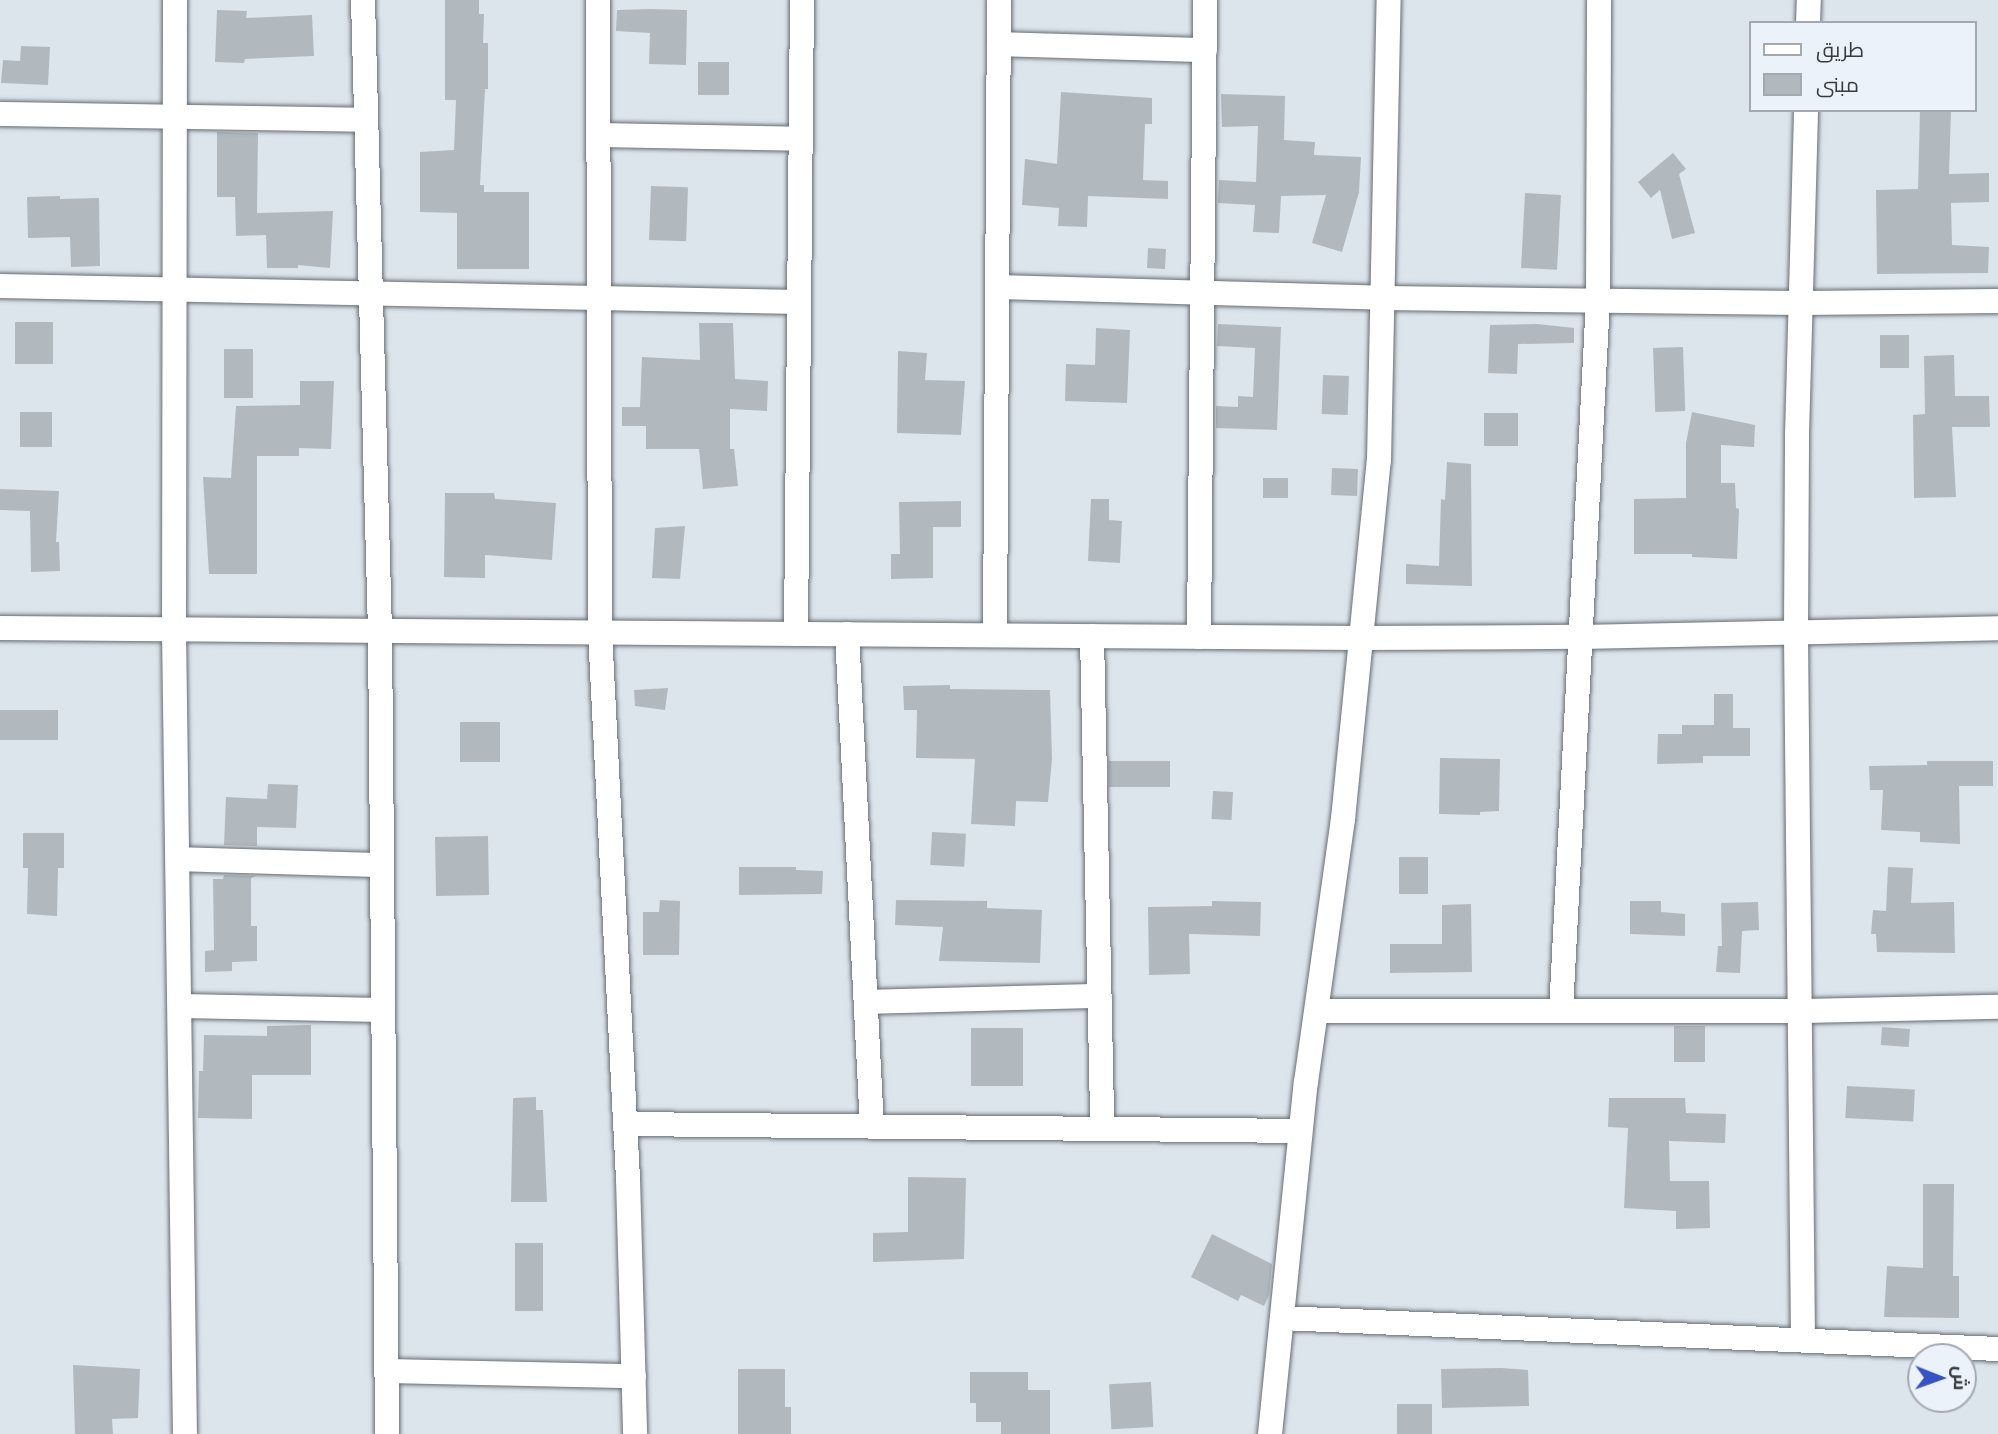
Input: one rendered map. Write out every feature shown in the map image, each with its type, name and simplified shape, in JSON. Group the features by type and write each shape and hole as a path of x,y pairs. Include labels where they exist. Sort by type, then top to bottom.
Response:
{"street":[{"path":"175,0 174,630 185,1434"},
{"path":"363,0 380,631 387,1434"},
{"path":"598,0 600,632 625,1124 635,1434"},
{"path":"796,634 802,0"},
{"path":"995,635 999,0"},
{"path":"1199,637 1205,0"},
{"path":"1270,1434 1300,1131 1336,884 1379,460 1389,0"},
{"path":"1560,1011 1598,300 1599,0"},
{"path":"1808,21 1809,0"},
{"path":"999,44 1205,50"},
{"path":"1803,1340 1796,633 1806,112"},
{"path":"0,114 366,120"},
{"path":"598,135 800,139"},
{"path":"0,286 799,302"},
{"path":"997,287 1383,298 1801,303 1998,301"},
{"path":"0,628 1361,638 1580,637 1998,628"},
{"path":"847,634 872,1126"},
{"path":"1092,636 1102,1129"},
{"path":"178,859 382,865"},
{"path":"866,1002 1099,996"},
{"path":"180,1006 383,1010"},
{"path":"1317,1011 1800,1011 1998,1007"},
{"path":"625,1124 1300,1131"},
{"path":"1282,1318 1998,1349"},
{"path":"387,1371 634,1377"}],"building":[{"path":"445,0 479,0 479,14 484,14 483,43 488,43 488,89 485,89 480,185 484,185 484,192 529,192 529,269 457,269 457,213 420,212 420,152 454,150 456,100 445,100"},
{"path":"217,10 247,11 246,18 312,15 314,56 245,59 244,63 215,62"},
{"path":"617,10 687,10 686,65 649,64 650,33 616,31"},
{"path":"21,46 50,47 48,85 1,83 3,60 20,61"},
{"path":"698,62 729,62 729,95 698,95"},
{"path":"1061,92 1152,98 1152,124 1145,124 1143,180 1168,181 1168,199 1088,196 1087,227 1058,226 1059,208 1022,205 1025,159 1057,164"},
{"path":"1221,94 1285,96 1284,140 1315,142 1314,155 1361,157 1359,192 1342,252 1312,243 1326,195 1281,196 1279,233 1253,232 1255,205 1218,203 1219,180 1256,182 1258,126 1222,127"},
{"path":"1920,112 1951,112 1949,174 1989,173 1989,202 1951,203 1952,245 1989,247 1988,273 1877,274 1876,190 1918,189"},
{"path":"217,132 258,133 257,213 333,211 330,268 298,265 298,268 267,268 266,235 236,236 235,197 217,197"},
{"path":"1673,153 1686,169 1679,174 1695,233 1672,239 1660,190 1651,198 1638,182"},
{"path":"651,186 688,187 686,241 649,240"},
{"path":"1525,193 1561,195 1557,270 1521,268"},
{"path":"60,196 60,199 99,198 100,266 71,267 70,237 28,238 27,197"},
{"path":"1148,248 1166,249 1165,269 1147,268"},
{"path":"15,322 53,322 53,364 15,364"},
{"path":"699,323 733,323 735,379 768,381 767,411 730,409 730,449 734,449 738,486 703,489 699,449 646,449 646,426 622,426 622,407 640,407 642,357 700,360"},
{"path":"1218,324 1281,327 1277,430 1216,428 1216,406 1238,407 1238,396 1253,397 1255,348 1217,346"},
{"path":"1537,324 1574,328 1574,343 1518,344 1517,374 1488,373 1490,325"},
{"path":"1096,328 1130,330 1127,403 1065,401 1066,364 1095,365"},
{"path":"1880,335 1909,335 1909,368 1880,368"},
{"path":"1683,347 1685,411 1655,412 1653,348"},
{"path":"224,349 253,349 253,398 224,398"},
{"path":"898,351 927,353 925,380 965,381 961,435 897,433"},
{"path":"1954,355 1955,396 1989,396 1990,427 1952,427 1956,497 1914,498 1913,415 1925,414 1924,356"},
{"path":"1323,375 1349,376 1348,415 1322,414"},
{"path":"300,381 334,381 331,449 299,448 299,456 257,456 257,574 209,574 203,477 231,478 236,406 300,405"},
{"path":"20,412 52,412 52,447 20,447"},
{"path":"1692,412 1755,425 1754,447 1721,445 1721,483 1735,483 1736,508 1739,509 1737,559 1692,557 1692,554 1634,554 1634,499 1686,498 1686,443"},
{"path":"1484,413 1518,413 1518,446 1484,446"},
{"path":"1447,462 1471,464 1472,586 1406,584 1406,564 1439,566 1441,499 1445,500"},
{"path":"1332,468 1358,469 1357,496 1331,495"},
{"path":"1263,478 1288,478 1288,498 1263,498"},
{"path":"0,489 59,491 56,542 59,542 60,571 31,572 30,511 0,510"},
{"path":"445,493 494,493 495,499 556,503 552,560 485,555 485,578 444,577"},
{"path":"1091,499 1109,499 1109,520 1122,521 1120,563 1088,561"},
{"path":"961,501 961,527 933,527 933,578 891,579 891,554 900,554 899,502"},
{"path":"685,526 680,579 652,578 655,528"},
{"path":"950,685 950,689 1050,690 1052,759 1048,802 1016,801 1015,826 971,824 975,759 916,758 917,710 904,710 903,686"},
{"path":"668,688 665,710 635,706 634,690"},
{"path":"1714,694 1733,694 1733,728 1750,728 1750,756 1703,756 1703,763 1657,764 1658,734 1682,734 1682,725 1714,725"},
{"path":"0,710 58,710 58,740 0,740"},
{"path":"460,722 500,722 500,762 460,762"},
{"path":"1440,758 1500,759 1499,811 1480,812 1480,815 1439,814"},
{"path":"1109,761 1170,761 1170,787 1109,787"},
{"path":"1927,761 1993,761 1993,786 1959,786 1960,844 1920,842 1920,832 1881,830 1883,790 1870,790 1869,766 1927,765"},
{"path":"268,784 298,785 296,828 257,827 257,846 224,845 226,797 267,799"},
{"path":"1213,791 1233,792 1232,820 1212,819"},
{"path":"932,832 966,834 964,867 930,865"},
{"path":"23,833 64,833 64,868 58,868 57,916 27,914 28,868 23,868"},
{"path":"488,836 489,895 436,896 435,837"},
{"path":"1399,857 1428,857 1428,894 1399,894"},
{"path":"739,867 796,867 796,870 823,871 822,894 739,895"},
{"path":"1888,867 1913,868 1911,903 1954,902 1955,953 1877,952 1876,934 1871,934 1873,910 1886,911"},
{"path":"224,875 256,876 251,878 251,926 257,926 257,961 232,962 232,971 205,972 205,951 214,950 213,879 223,879"},
{"path":"660,900 680,901 679,955 643,955 643,912 659,912"},
{"path":"896,900 987,901 987,908 1042,910 1040,963 939,961 943,927 895,925"},
{"path":"1212,901 1261,902 1260,936 1189,934 1190,974 1149,975 1148,907 1212,906"},
{"path":"1630,901 1661,901 1661,912 1685,914 1685,936 1630,934"},
{"path":"1758,902 1759,930 1742,931 1740,973 1716,972 1718,946 1722,946 1721,903"},
{"path":"1471,904 1472,972 1390,973 1390,944 1442,944 1442,905"},
{"path":"311,1025 311,1075 252,1075 252,1119 198,1118 199,1071 203,1071 204,1035 267,1036 267,1026"},
{"path":"1674,1026 1705,1026 1705,1062 1674,1062"},
{"path":"1882,1027 1910,1029 1909,1047 1881,1045"},
{"path":"971,1028 1023,1028 1023,1086 971,1086"},
{"path":"1847,1086 1915,1090 1913,1122 1845,1118"},
{"path":"536,1097 536,1110 543,1110 547,1202 511,1202 513,1098"},
{"path":"1609,1098 1685,1098 1686,1113 1726,1114 1725,1143 1669,1141 1670,1181 1709,1181 1710,1228 1676,1229 1676,1211 1624,1208 1628,1128 1608,1127"},
{"path":"908,1177 966,1178 964,1259 873,1262 873,1233 908,1232"},
{"path":"1923,1184 1954,1184 1953,1276 1959,1276 1959,1318 1884,1317 1887,1266 1923,1268"},
{"path":"1212,1234 1272,1264 1269,1295 1264,1306 1241,1295 1238,1301 1191,1277"},
{"path":"515,1243 543,1243 543,1311 515,1311"},
{"path":"73,1365 140,1369 138,1418 112,1419 113,1434 75,1434"},
{"path":"738,1369 785,1369 785,1407 791,1407 791,1434 738,1434"},
{"path":"1441,1369 1528,1370 1529,1406 1442,1408"},
{"path":"970,1372 1028,1372 1028,1390 1050,1390 1050,1434 1001,1434 1001,1422 976,1422 976,1403 970,1403"},
{"path":"1151,1382 1153,1427 1111,1429 1109,1384"},
{"path":"1397,1404 1432,1404 1432,1434 1397,1434"}]}
